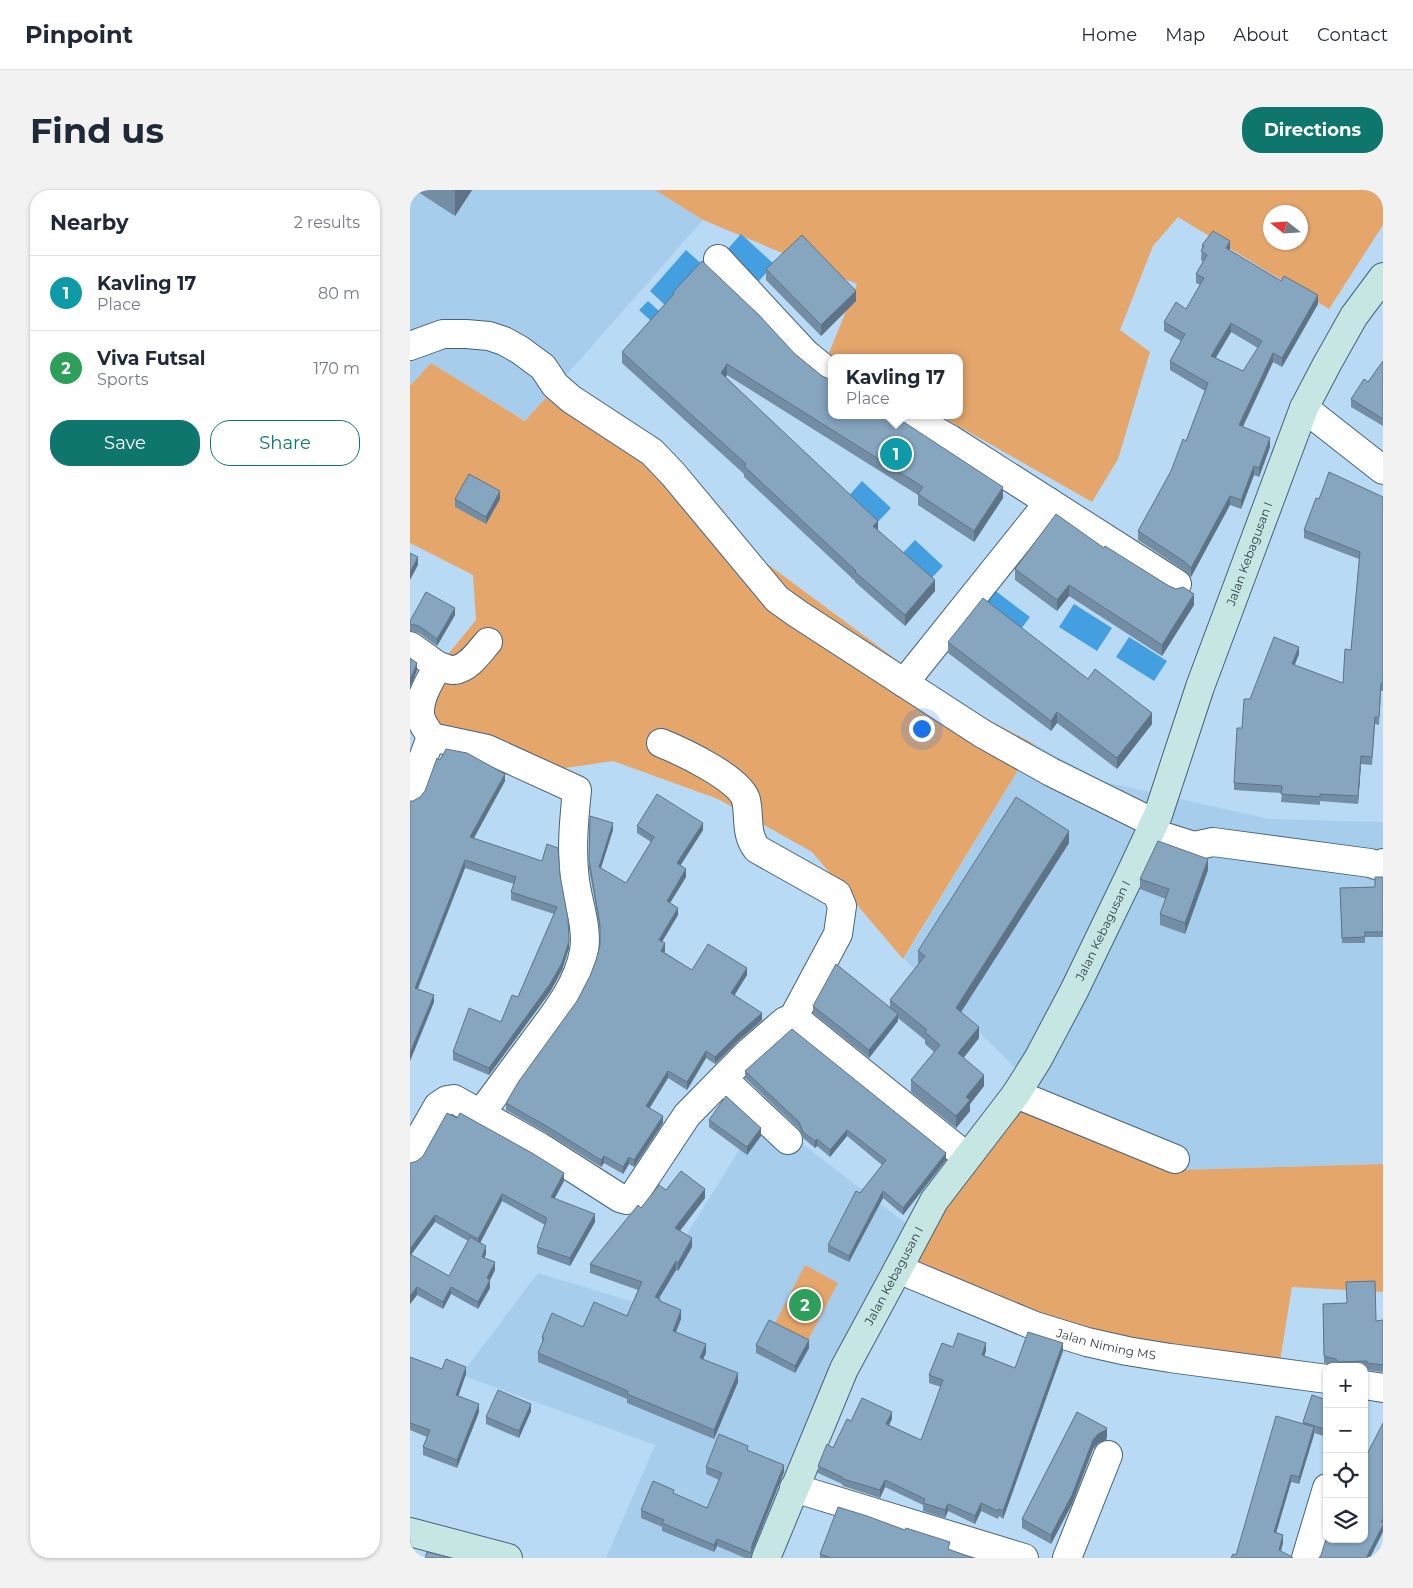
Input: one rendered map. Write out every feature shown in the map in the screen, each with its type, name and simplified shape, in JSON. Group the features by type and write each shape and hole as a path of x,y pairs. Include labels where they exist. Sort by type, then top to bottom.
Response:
{"street":[{"path":"718,259 806,354 828,372"},
{"name":"Jalan Kebagusan I","path":"766,1558 844,1369 934,1201 1016,1094 1038,1059 1074,991 1129,877 1152,827 1200,687 1304,408 1354,316 1383,276"},
{"path":"410,346 443,334 466,334 489,336 504,340 520,350 543,367 554,385 571,399 652,452 673,474 777,598 798,614 992,739 1152,827 1194,846 1213,842 1383,866"},
{"path":"1304,408 1383,470"},
{"path":"914,419 950,439 1177,584"},
{"path":"904,683 1049,502"},
{"path":"410,646 438,666 453,670 470,662 488,642"},
{"path":"438,666 422,700 420,709 421,719 431,737 487,749 577,790 573,830 573,862 585,931 584,952 575,979 559,1007 481,1113"},
{"path":"410,793 431,737"},
{"path":"410,1156 438,1106 447,1100 454,1099 540,1147 620,1198 627,1200 634,1196 687,1115 722,1079 786,1021 793,1018 838,934 842,906 837,894 757,849 751,841 749,832 746,798 738,787 695,758 661,742"},
{"path":"793,1018 967,1157"},
{"path":"722,1079 788,1140"},
{"path":"1016,1094 1175,1159"},
{"name":"Jalan Niming MS","path":"898,1269 1035,1326 1086,1342 1170,1358 1323,1378"},
{"path":"1368,1386 1383,1388"},
{"path":"1067,1558 1108,1455"},
{"path":"794,1488 971,1551 1024,1558"},
{"path":"1306,1558 1324,1498"},
{"path":"410,1532 508,1558"}],"shaded area":[{"path":"410,190 655,190 703,220 526,421 431,363 410,386"},
{"path":"655,190 1377,190 1383,193 1383,225 1329,309 1178,217 1153,246 1120,330 1150,352 1118,459 1092,502 946,419 963,419 963,354 829,353 857,284 703,220"},
{"path":"431,363 525,421 553,390 631,423 743,546 948,698 1034,744 903,959 812,852 718,799 613,761 552,770 429,719 432,674 476,620 473,575 410,543 410,386"},
{"path":"1034,744 1105,782 1269,819 1383,822 1383,1164 1179,1170 1034,1086 904,959"},
{"path":"1034,1086 1179,1170 1383,1164 1383,1292 1292,1287 1279,1367 1144,1348 901,1285 958,1173"},
{"path":"762,1113 925,1238 815,1427 767,1558 606,1558 655,1445 461,1375 538,1273 643,1305"},
{"path":"805,1265 838,1283 806,1344 773,1327"}],"water":[{"path":"741,234 774,264 759,281 726,251"},
{"path":"686,250 704,266 667,307 650,291"},
{"path":"648,301 679,329 670,338 639,310"},
{"path":"862,481 891,508 875,525 847,498"},
{"path":"915,540 943,566 928,582 900,556"},
{"path":"993,589 1030,617 1018,633 981,604"},
{"path":"1074,604 1112,628 1097,651 1059,627"},
{"path":"1129,637 1167,661 1154,681 1116,657"}],"building":[{"path":"1213,231 1230,241 1226,248 1281,281 1284,276 1318,295 1282,358 1273,353 1239,425 1270,438 1259,468 1254,466 1241,500 1230,496 1191,568 1138,531 1171,471 1183,439 1186,441 1208,383 1170,361 1185,334 1164,322 1176,302 1186,309 1204,278 1196,274 1207,255 1201,251 1204,246 1202,245","holes":["1231,323 1262,341 1243,371 1211,356"]},
{"path":"802,235 856,291 821,325 766,269"},
{"path":"702,261 759,315 795,354 822,376 828,379 828,419 899,419 1003,487 974,531 918,494 923,487 727,364 721,373 878,521 873,526 935,580 905,615 855,572 744,466 746,464 622,352 674,294 673,292"},
{"path":"1383,361 1383,419 1351,399 1364,379 1368,382"},
{"path":"1329,472 1383,497 1383,683 1381,683 1379,717 1375,717 1372,757 1361,756 1358,796 1320,794 1320,797 1281,794 1282,786 1234,783 1237,728 1242,728 1244,699 1250,699 1274,637 1299,647 1292,664 1343,683 1345,649 1351,650 1360,552 1304,530 1316,498 1319,499"},
{"path":"469,474 500,491 486,517 455,499"},
{"path":"1056,514 1104,548 1105,546 1169,586 1176,589 1183,587 1194,594 1162,645 1069,585 1057,600 1015,569"},
{"path":"410,553 418,557 410,572"},
{"path":"426,592 455,608 437,639 419,626 410,624"},
{"path":"983,598 1088,679 1095,669 1152,713 1117,758 1057,712 1051,721 948,642"},
{"path":"410,658 417,663 410,680"},
{"path":"446,749 467,753 505,774 470,837 542,861 547,844 558,848 560,875 568,919 569,941 562,963 550,984 489,1068 453,1052 469,1008 501,1022 512,995 518,997 557,907 511,892 516,877 465,860 415,988 434,995 410,1053 410,801 420,797 425,791 437,758 440,760"},
{"path":"657,794 703,823 677,863 686,869 667,901 678,908 659,940 665,943 661,951 692,970 708,944 747,968 731,993 762,1013 715,1057 706,1051 687,1082 668,1071 646,1106 663,1116 634,1160 629,1157 623,1167 604,1156 601,1160 506,1103 519,1081 577,1001 596,960 600,945 600,925 589,860 590,816 613,823 599,867 626,883 654,837 637,826"},
{"path":"1016,797 1069,831 956,1008 979,1027 958,1053 984,1075 966,1097 970,1100 956,1116 911,1080 940,1045 925,1032 927,1030 890,1000 925,956 918,951"},
{"path":"1158,841 1208,859 1185,923 1160,914 1169,889 1140,879"},
{"path":"1375,877 1383,877 1383,932 1365,932 1365,937 1342,938 1340,888 1375,887"},
{"path":"836,964 898,1014 869,1050 813,1006"},
{"path":"792,1029 946,1153 903,1208 883,1191 849,1256 828,1245 856,1191 860,1193 886,1160 847,1130 830,1150 817,1139 815,1141 803,1132 799,1122 745,1071"},
{"path":"726,1096 761,1128 747,1147 709,1120"},
{"path":"447,1113 457,1118 460,1113 564,1173 551,1197 595,1214 570,1258 537,1247 547,1218 502,1194 478,1239 435,1215 410,1249 410,1163 417,1161 423,1156"},
{"path":"681,1171 705,1189 675,1228 692,1238 655,1297 681,1310 673,1331 706,1344 700,1358 738,1373 714,1430 627,1394 628,1391 538,1353 544,1338 542,1337 552,1313 583,1327 594,1302 627,1316 642,1282 590,1264 638,1205 641,1208 659,1185 666,1190"},
{"path":"470,1237 486,1246 482,1257 495,1262 487,1278 490,1280 478,1302 451,1287 443,1302 417,1287 410,1296 410,1254 449,1276"},
{"path":"1375,1281 1376,1321 1383,1320 1383,1365 1367,1363 1367,1361 1338,1362 1336,1359 1324,1356 1323,1304 1347,1303 1346,1282"},
{"path":"769,1320 809,1340 795,1366 756,1345"},
{"path":"1028,1332 1063,1343 1003,1511 999,1509 998,1511 981,1503 975,1516 948,1504 945,1510 923,1503 925,1499 885,1480 880,1490 843,1479 818,1466 827,1444 833,1448 847,1419 851,1421 862,1398 892,1412 886,1424 921,1440 943,1380 929,1375 942,1343 953,1347 958,1333 986,1343 982,1355 1015,1368"},
{"path":"410,1357 442,1369 446,1359 466,1367 456,1395 479,1404 457,1460 423,1447 430,1430 410,1423"},
{"path":"498,1390 531,1404 519,1431 486,1417"},
{"path":"1312,1395 1323,1399 1323,1429 1303,1422"},
{"path":"1077,1412 1107,1428 1093,1440 1072,1495 1051,1535 1022,1519"},
{"path":"1276,1416 1314,1427 1299,1477 1291,1475 1274,1532 1283,1535 1279,1550 1293,1558 1231,1558 1233,1554 1236,1555"},
{"path":"1383,1423 1383,1518 1381,1522 1383,1522 1383,1525 1366,1558 1319,1558 1325,1543 1368,1543 1368,1452"},
{"path":"719,1434 748,1446 747,1450 784,1465 752,1545 751,1553 717,1539 714,1545 662,1523 664,1520 641,1510 653,1481 674,1490 673,1493 707,1508 722,1473 706,1467"},
{"path":"838,1507 905,1530 906,1528 950,1542 948,1549 973,1558 831,1558 820,1554"},
{"path":"427,1552 451,1558 425,1558"}],"place":[{"name":"Kavling 17","path":"896,454"},
{"name":"Viva Futsal","path":"805,1305"}]}
